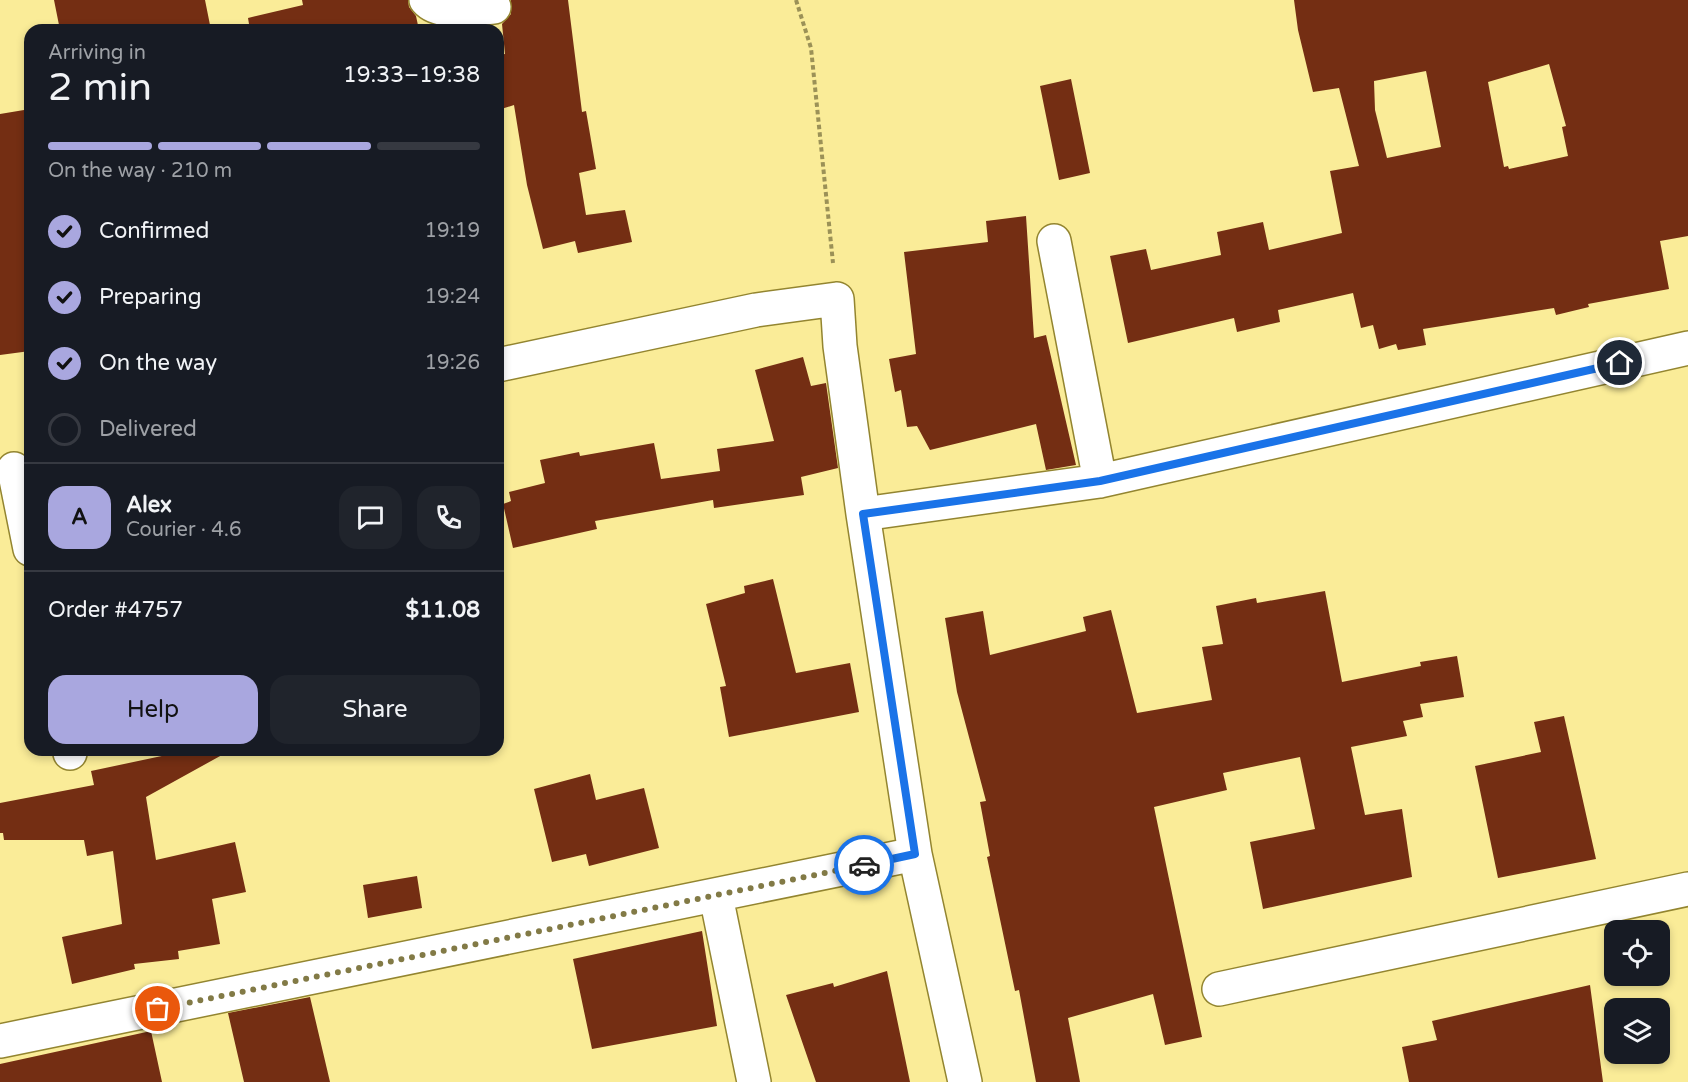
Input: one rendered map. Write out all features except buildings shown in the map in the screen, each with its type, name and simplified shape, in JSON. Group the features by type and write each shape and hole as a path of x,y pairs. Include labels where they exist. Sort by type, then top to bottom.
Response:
{"street":[{"path":"426,0 430,5 443,9 495,7"},
{"path":"1054,241 1100,481"},
{"path":"504,364 756,310 837,299 840,346 863,514 915,854 965,1082"},
{"path":"863,514 1100,481 1688,348"},
{"path":"15,469 24,517"},
{"path":"0,1041 915,854"},
{"path":"1220,989 1688,889"},
{"path":"716,896 754,1082"}],"path":[{"path":"796,0 811,48 837,299"}],"way so far":[{"path":"158,1009 864,865"}],"route":[{"path":"864,865 915,854 863,514 1100,481 1620,363"}]}
